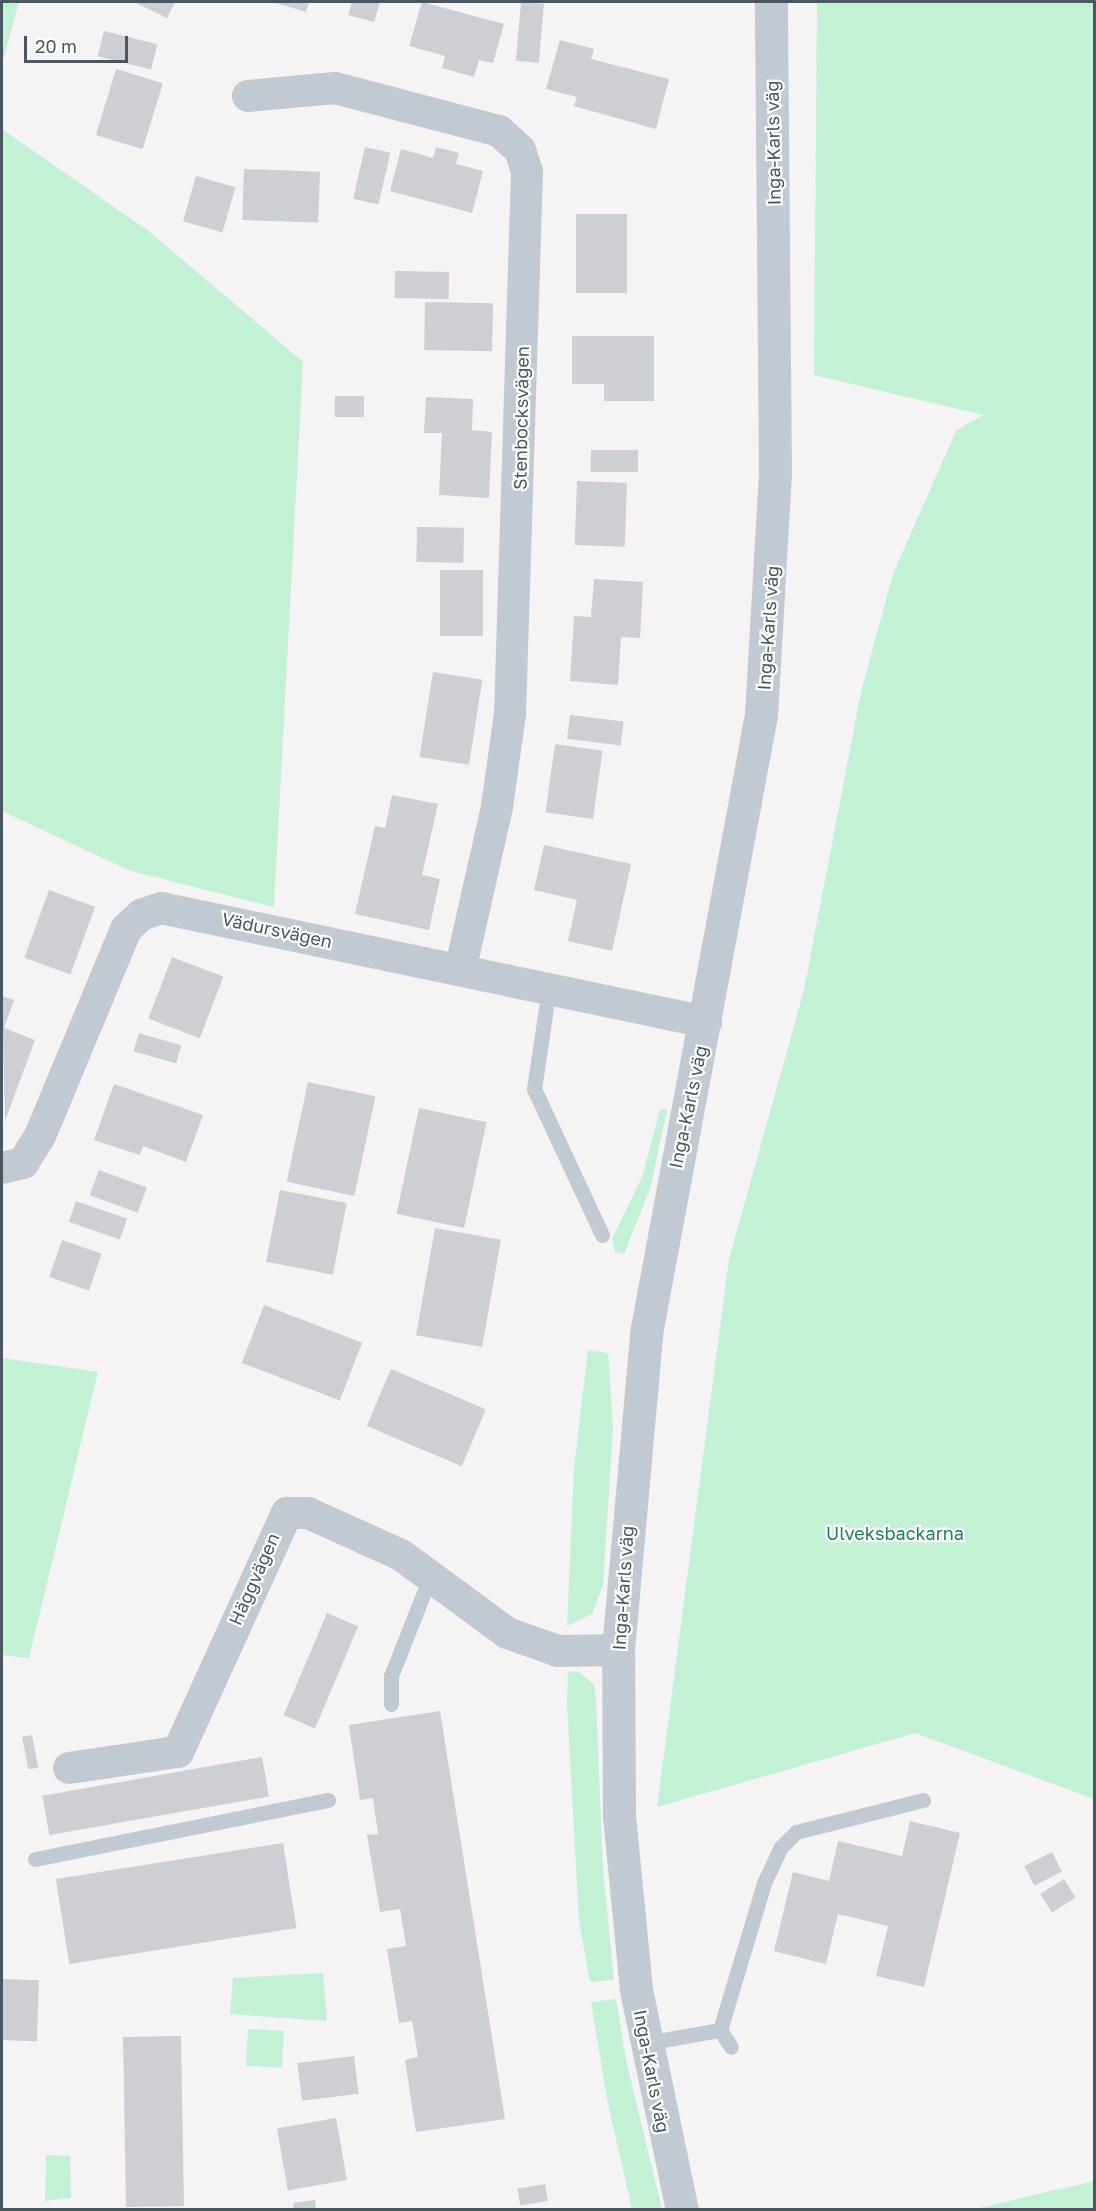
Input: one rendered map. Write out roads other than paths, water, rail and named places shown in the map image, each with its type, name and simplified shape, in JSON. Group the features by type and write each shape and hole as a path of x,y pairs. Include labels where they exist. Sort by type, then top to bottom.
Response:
{"street":[{"name":"Inga-Karls väg","path":"682,2210 646,2043 619,1816 618,1650 642,1360 745,828 770,621 776,476 771,2"},
{"name":"Stenbocksvägen","path":"248,96 334,88 499,131 520,150 527,171 510,714 497,807 461,968"},
{"name":"Vädursvägen","path":"2,1168 23,1163 40,1136 108,964 126,929 141,915 161,908 183,910 461,968 706,1022"},
{"name":"Häggvägen","path":"69,1768 178,1752 286,1513 316,1517 401,1555 507,1633 558,1651 618,1650"}],"lane":[{"path":"546,1008 534,1089 602,1235"},
{"path":"391,1704 391,1676 430,1577"},
{"path":"35,1859 328,1800"},
{"path":"720,2030 780,1848 796,1832 923,1800"},
{"path":"646,2043 720,2030"},
{"path":"720,2030 731,2047"}],"park label":[{"name":"Ulveksbackarna","path":"895,1533"}]}
